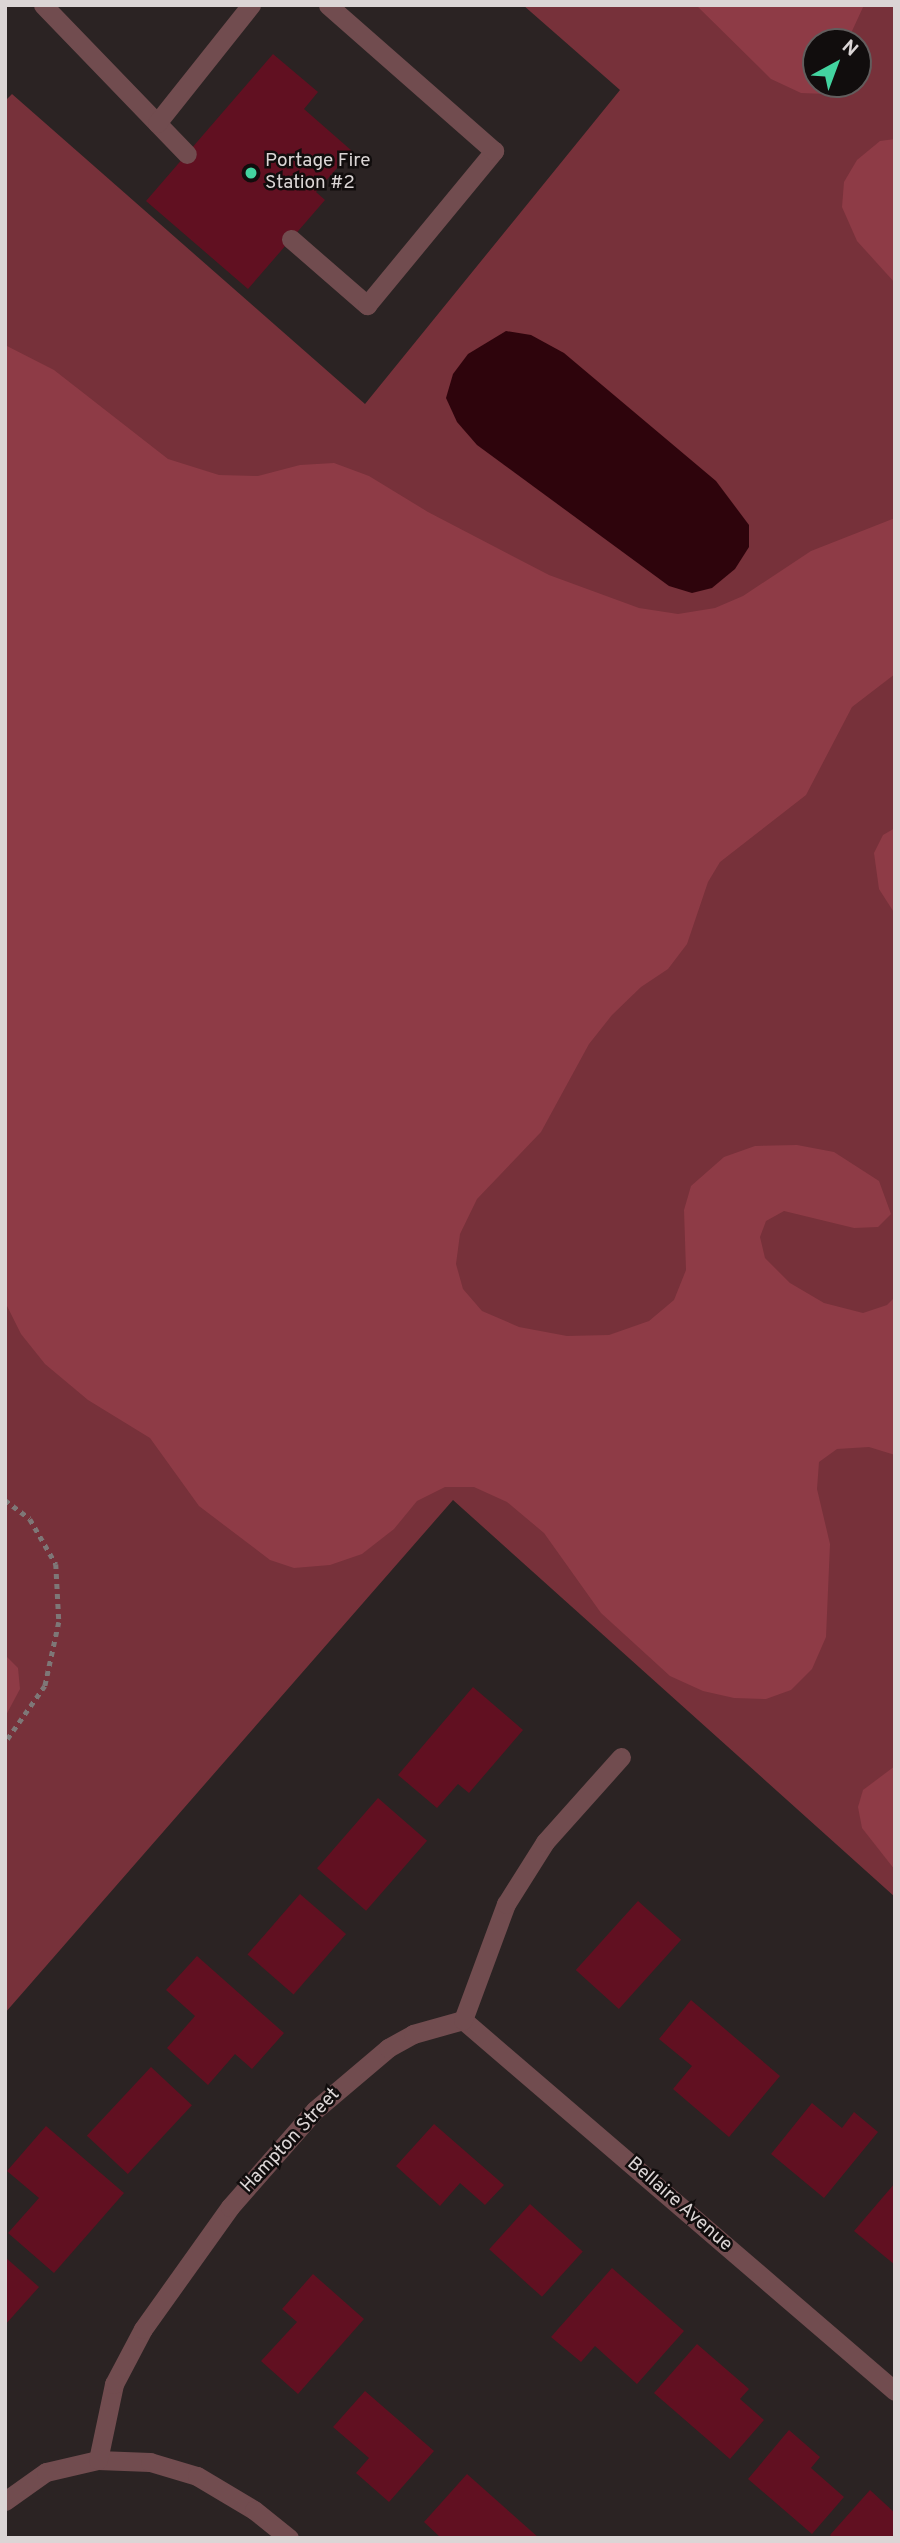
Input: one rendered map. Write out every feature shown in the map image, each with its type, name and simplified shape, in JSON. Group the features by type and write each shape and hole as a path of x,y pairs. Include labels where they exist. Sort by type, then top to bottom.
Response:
{"street":[{"path":"43,5 187,154"},
{"path":"157,123 251,5"},
{"path":"291,239 367,305 494,151 328,5"},
{"path":"463,2020 506,1904 545,1842 621,1757"},
{"name":"Bellaire Avenue","path":"463,2020 895,2391"},
{"name":"Hampton Street","path":"98,2460 114,2384 144,2329 230,2207 315,2110 388,2048 413,2034 463,2020"},
{"path":"5,2501 46,2472 98,2460 150,2462 197,2476 254,2510 289,2538"}],"path":[{"path":"5,1500 30,1519 56,1564 59,1622 45,1686 5,1743"}],"shaded area":[{"path":"523,5 895,5 895,1897 453,1500 5,2013 5,101 12,94 365,404 620,90"},
{"path":"696,5 864,5 853,28 802,28 802,93 771,79"},
{"path":"895,139 895,283 857,241 842,207 844,182 857,160 880,141"},
{"path":"506,331 531,335 564,353 716,481 749,525 749,547 735,569 712,588 692,593 669,586 477,445 457,422 446,398 453,374 468,354"},
{"path":"5,345 54,370 168,459 219,475 258,476 300,465 334,463 369,476 428,512 549,575 639,608 678,614 715,608 743,596 811,551 895,518 895,674 852,707 806,795 720,862 708,882 687,944 668,969 641,987 612,1015 589,1044 541,1132 477,1199 460,1234 456,1264 463,1289 482,1311 519,1327 567,1336 609,1335 649,1321 674,1300 686,1270 684,1210 691,1186 724,1157 755,1146 797,1145 834,1152 879,1181 891,1214 878,1227 854,1228 784,1211 766,1221 760,1237 765,1258 790,1283 824,1303 863,1313 887,1305 895,1297 895,1455 869,1447 837,1449 819,1462 817,1489 830,1544 826,1637 812,1669 791,1690 766,1699 734,1698 703,1691 670,1676 601,1613 544,1533 507,1502 474,1487 445,1487 417,1501 394,1529 362,1554 330,1565 294,1568 270,1560 199,1506 150,1438 88,1400 45,1364 21,1334 5,1302"},
{"path":"895,828 895,914 879,889 874,853 883,835"},
{"path":"5,1655 18,1668 20,1689 5,1717"},
{"path":"895,1766 895,1870 862,1828 858,1807 863,1790"}],"building":[{"name":"Portage Fire Station #2","path":"273,54 318,92 304,109 352,151 316,192 325,200 248,289 146,201"},
{"path":"473,1687 523,1730 469,1793 458,1784 437,1808 398,1775"},
{"path":"378,1798 427,1841 366,1911 317,1868"},
{"path":"300,1894 346,1934 294,1994 248,1954"},
{"path":"638,1901 681,1940 619,2009 576,1970"},
{"path":"197,1956 284,2033 252,2069 235,2054 208,2085 167,2048 195,2016 166,1990"},
{"path":"691,2000 780,2076 729,2137 673,2089 692,2066 659,2039"},
{"path":"151,2067 192,2105 128,2174 87,2136"},
{"path":"812,2103 842,2128 854,2112 878,2132 824,2198 771,2154"},
{"path":"434,2124 504,2185 485,2205 460,2183 440,2206 396,2166"},
{"path":"46,2126 124,2193 54,2273 8,2233 39,2198 7,2171"},
{"path":"895,2183 895,2265 854,2231"},
{"path":"530,2204 583,2252 542,2297 489,2249"},
{"path":"5,2257 39,2287 5,2325"},
{"path":"612,2268 684,2331 637,2384 595,2346 581,2362 551,2337"},
{"path":"313,2274 364,2319 298,2394 261,2361 297,2322 282,2309"},
{"path":"697,2344 749,2389 740,2399 764,2420 730,2459 654,2393"},
{"path":"365,2391 434,2451 389,2502 356,2473 369,2458 333,2427"},
{"path":"789,2430 820,2457 811,2468 844,2497 812,2534 748,2479"},
{"path":"467,2474 539,2538 441,2538 424,2522"},
{"path":"870,2490 895,2513 895,2538 833,2538 830,2535"}],"place":[{"name":"Portage Fire Station #2","path":"251,173"}]}
